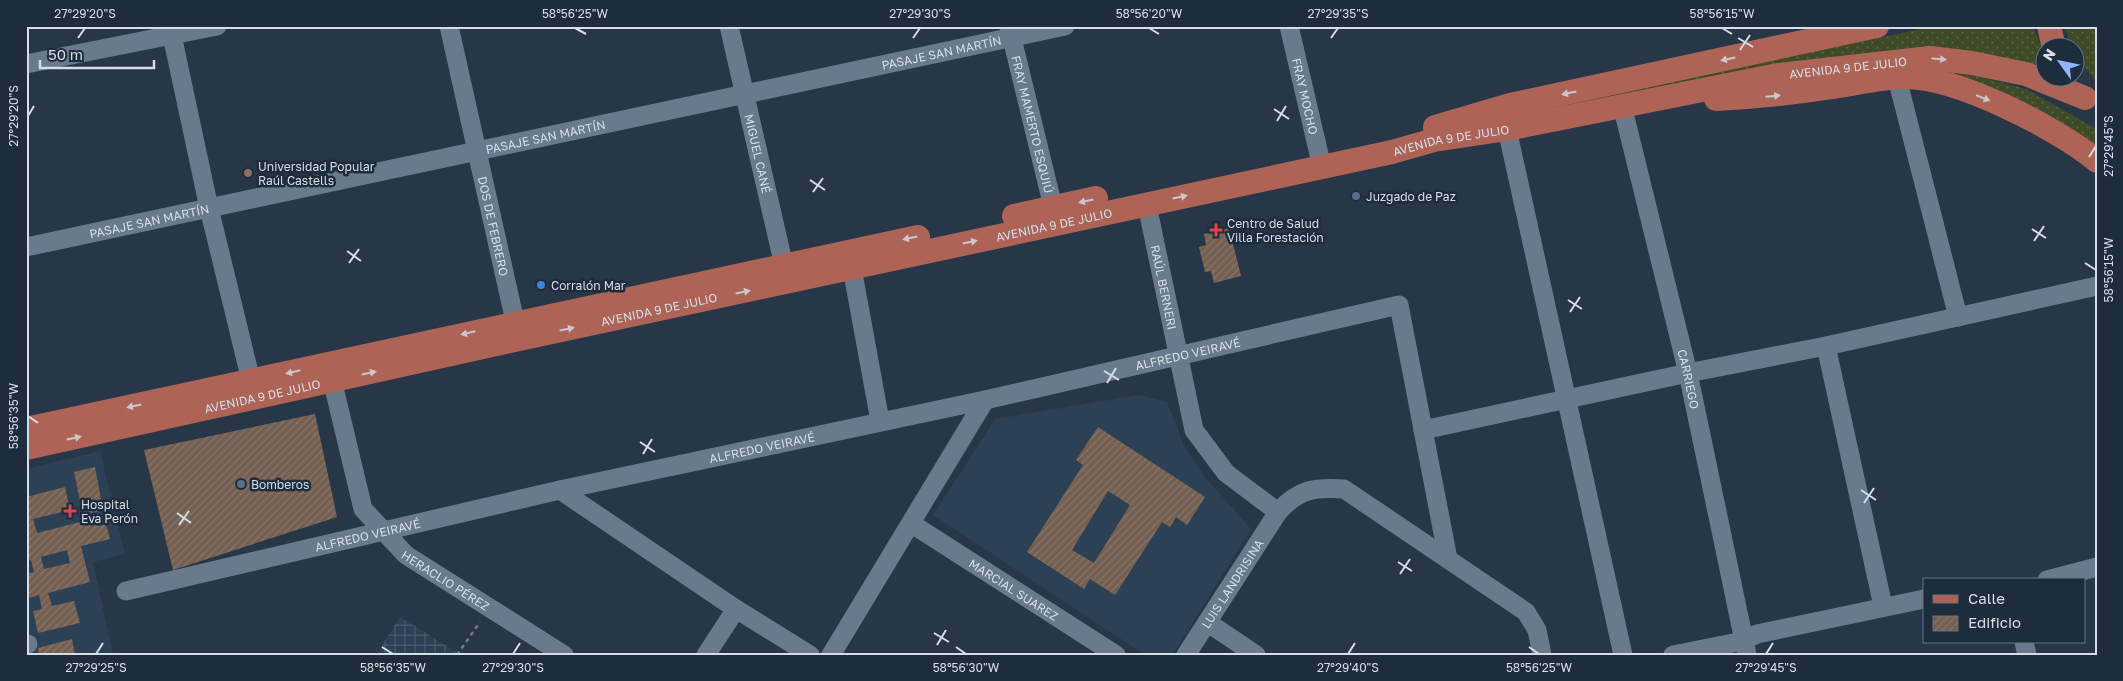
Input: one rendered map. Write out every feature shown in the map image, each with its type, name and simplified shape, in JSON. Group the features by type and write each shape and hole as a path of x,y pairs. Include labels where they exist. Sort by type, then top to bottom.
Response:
{"main road":[{"path":"1775,47 1832,26"},
{"name":"AVENIDA 9 DE JULIO","path":"786,274 852,268 1055,216 1147,205 1320,159 1510,105 1877,26"},
{"name":"AVENIDA 9 DE JULIO","path":"26,448 253,389 518,330 1320,159 1392,152 1434,140 1507,129 1778,75 1930,58 1972,63 2026,74 2091,102"},
{"path":"1629,104 1774,96 1897,78 1939,82 2032,119 2080,147 2097,161"},
{"path":"2078,88 2091,102"},
{"name":"AVENIDA 9 DE JULIO","path":"26,429 253,389"}],"street":[{"path":"26,64 171,31 217,26"},
{"name":"DOS DE FEBRERO","path":"449,26 475,151 518,330"},
{"name":"MIGUEL CANÉ","path":"729,26 786,274"},
{"name":"PASAJE SAN MARTÍN","path":"26,247 475,151 745,96 1010,32 1064,26"},
{"name":"FRAY MOCHO","path":"1288,26 1320,159"},
{"path":"171,31 209,208 253,389"},
{"name":"FRAY MAMERTO ESQUIÚ","path":"1010,32 1055,216"},
{"path":"1897,78 1958,317"},
{"name":"CARRIEGO","path":"1629,104 1688,373 1745,648"},
{"path":"1507,129 1623,655"},
{"name":"RAÚL BERNERI","path":"1147,205 1194,430 1226,473 1278,512"},
{"path":"852,268 880,421"},
{"path":"1448,559 1423,430 1688,373 1826,346 2097,286"},
{"name":"ALFREDO VEIRAVÉ","path":"126,591 560,490 985,400 1400,305 1423,430"},
{"path":"1826,346 1883,606"},
{"name":"HERACLIO PÉREZ","path":"330,372 363,509 406,555 564,655"},
{"path":"831,655 912,524 985,400"},
{"name":"LUIS LANDRISINA","path":"1186,655 1278,512 1291,497 1318,487 1344,489 1526,612 1536,630 1542,655"},
{"path":"560,490 736,609 810,655"},
{"name":"MARCIAL SUAREZ","path":"912,524 1116,655"},
{"path":"2055,578 2097,567"},
{"path":"1674,655 1745,648 1757,634 1883,606 1923,600"},
{"path":"706,655 736,609"},
{"path":"1206,622 1256,655"}],"path":[{"path":"458,655 489,608"}],"shaded area":[{"path":"1139,395 1167,402 1184,446 1205,477 1251,529 1173,655 1145,655 933,515 995,419"},
{"name":"Hospital Eva Perón","path":"100,451 125,554 93,562 113,655 26,655 26,469"},
{"path":"400,617 461,655 376,655"}],"green space":[{"path":"1935,26 2035,26 2034,30 2038,38 2036,38 2036,73 1939,49 1840,56 1494,124 1478,122"},
{"path":"2065,26 2097,26 2097,83 2086,69 2086,38 2068,38"},
{"path":"1898,67 1977,76 2026,89 2097,129 2097,150 2002,97"}],"building":[{"path":"1229,228 1241,276 1214,283 1211,271 1205,272 1199,247 1206,245 1204,234"},
{"name":"Bomberos","path":"315,414 337,517 173,570 144,450"},
{"path":"1098,427 1205,497 1187,525 1176,517 1170,527 1162,522 1115,595 1090,579 1084,589 1027,552 1083,465 1076,460","holes":["1108,491 1130,505 1094,563 1072,550"]},
{"path":"95,467 103,510 83,515 74,472"},
{"path":"65,487 70,510 33,519 37,533 104,516 110,539 81,546 90,582 48,593 52,606 74,601 80,623 38,633 33,611 42,609 39,595 26,599 26,574 34,572 31,560 26,561 26,497","holes":["67,550 70,563 44,569 41,557"]},
{"path":"72,639 75,655 39,655 38,648"}],"place":[{"name":"Universidad Popular Raúl Castells","path":"248,173"},
{"name":"Juzgado de Paz","path":"1356,196"},
{"name":"Centro de Salud Villa Forestación","path":"1216,230"},
{"name":"Corralón Mar","path":"541,285"},
{"name":"Bomberos","path":"241,484"},
{"name":"Hospital Eva Perón","path":"70,511"}]}
